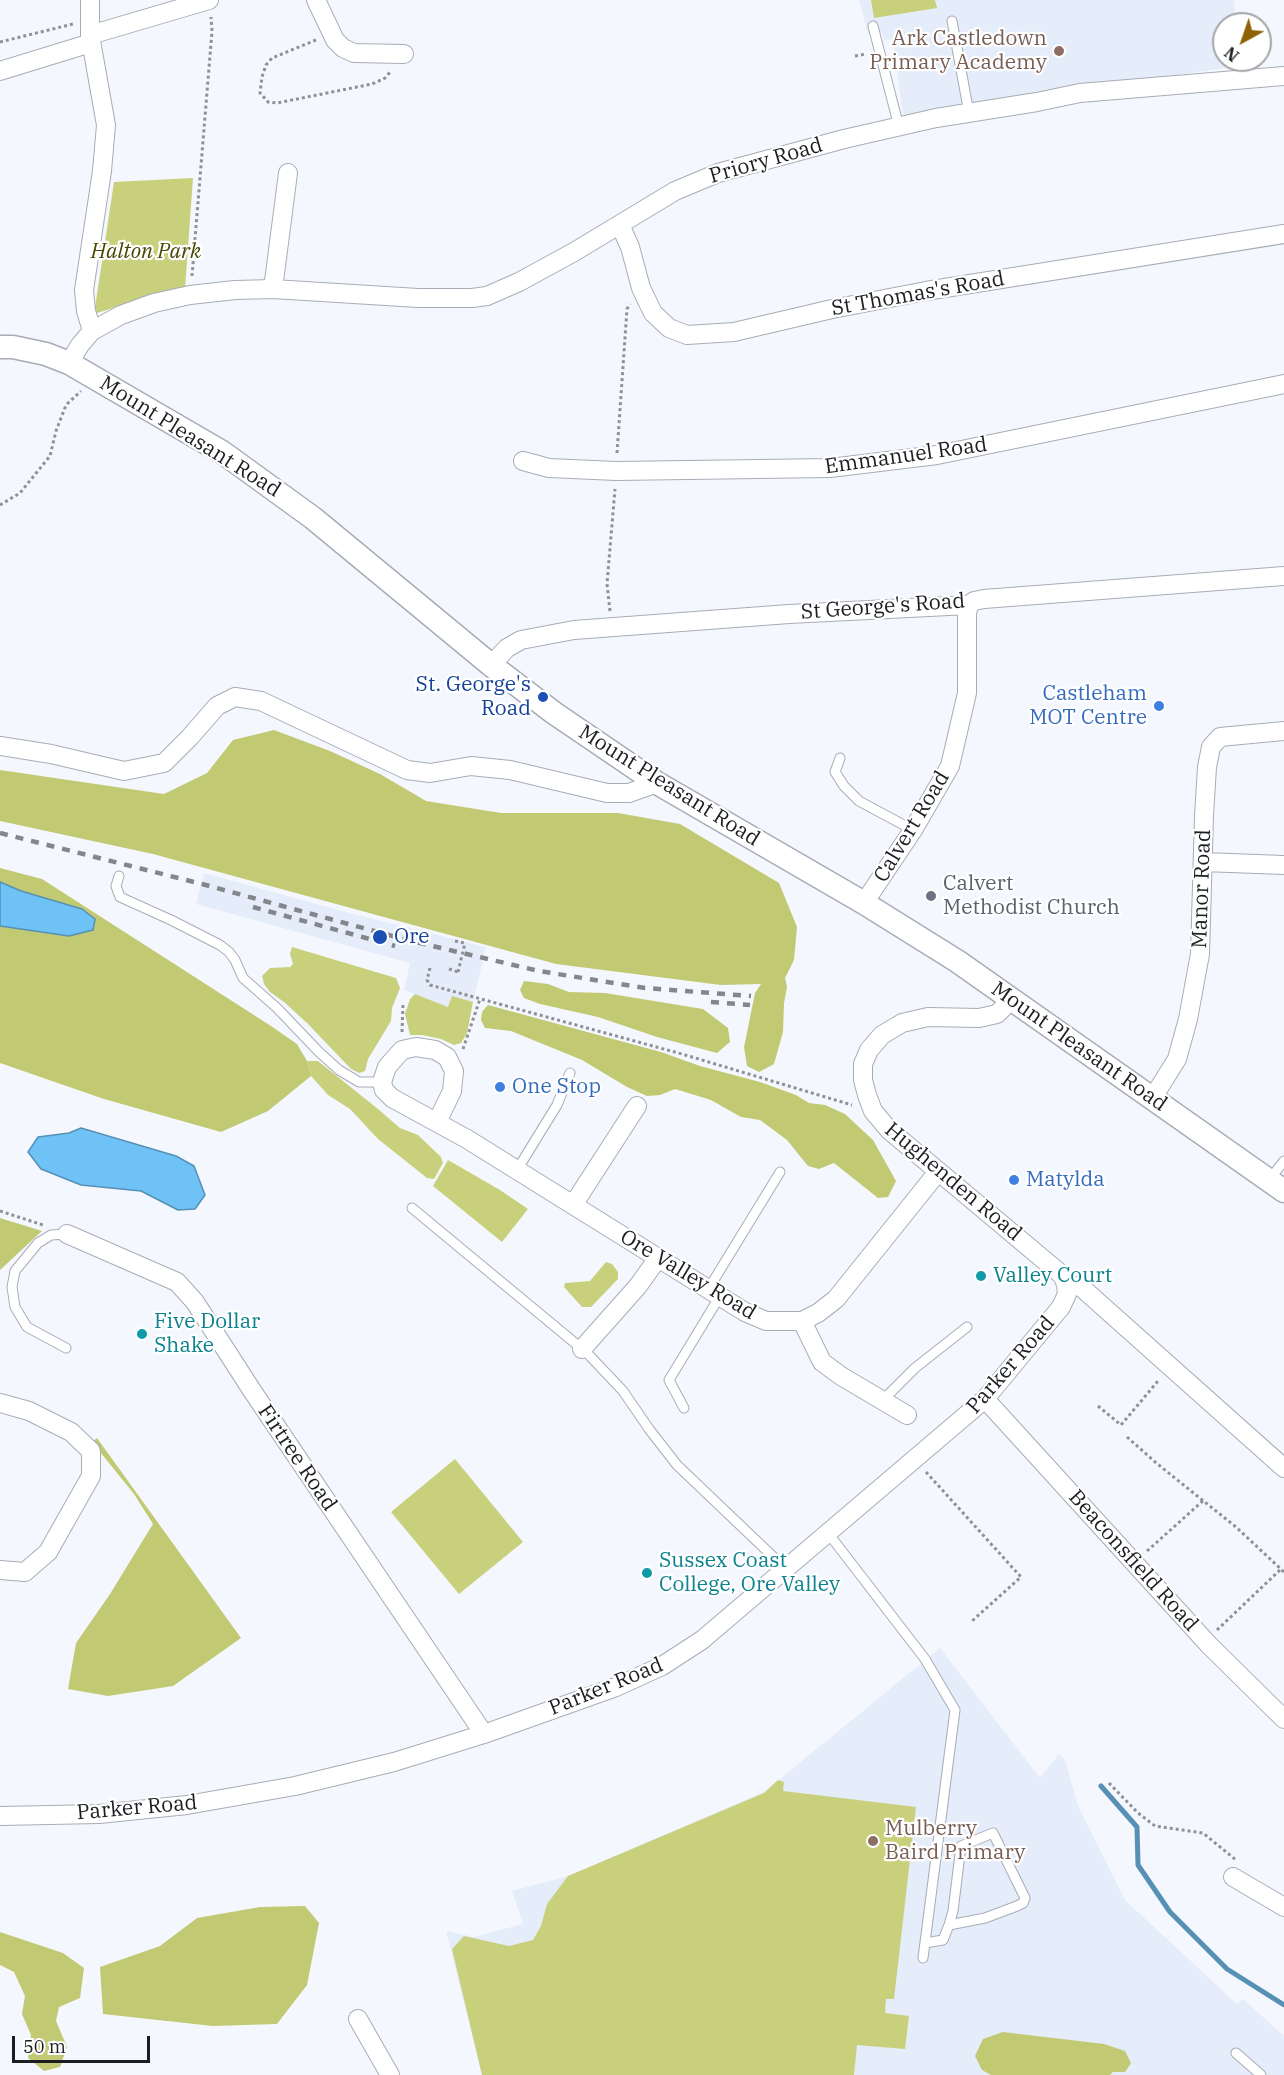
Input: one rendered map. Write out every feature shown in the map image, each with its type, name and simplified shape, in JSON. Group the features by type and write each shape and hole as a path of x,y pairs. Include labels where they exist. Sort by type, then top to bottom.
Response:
{"street":[{"path":"90,0 91,39 106,125 102,171 84,290 86,311 92,331"},
{"path":"316,0 335,40 344,48 354,53 399,54"},
{"path":"0,71 91,39 210,5"},
{"name":"Priory Road","path":"69,363 92,331 132,311 154,303 190,295 273,289 418,298 488,296 519,282 675,191 718,173 781,155 899,127 1080,93 1284,76"},
{"path":"273,289 288,173"},
{"name":"St Thomas's Road","path":"620,225 630,247 641,288 653,313 669,328 687,335 734,332 832,309 926,291 1284,234"},
{"path":"0,347 13,347 46,354 69,363"},
{"name":"Mount Pleasant Road","path":"69,363 222,452 263,481 313,518 491,665 554,713 657,783 864,903 957,962 1277,1185"},
{"name":"Emmanuel Road","path":"522,461 549,468 616,471 830,468 937,455 1284,384"},
{"name":"St George's Road","path":"491,665 507,648 521,640 574,630 789,614 969,605 974,601 984,599 1284,576"},
{"name":"Calvert Road","path":"864,903 913,830 950,766 967,693 967,613 969,605"},
{"path":"0,746 51,754 124,771 164,763 217,706 235,697 261,701 407,770 430,773 471,766 510,770 608,793 629,793 657,783"},
{"name":"Manor Road","path":"1152,1099 1177,1059 1188,1019 1200,954 1207,767 1211,747 1220,737 1284,731"},
{"path":"1203,861 1284,865"},
{"name":"Hughenden Road","path":"1012,999 997,1014 979,1018 928,1017 902,1023 882,1035 869,1050 863,1064 867,1095 873,1111 888,1130 1056,1269 1066,1284 1081,1287 1284,1468"},
{"path":"382,1082 387,1067 402,1050 416,1047 435,1050 447,1057 454,1071 452,1091 437,1122"},
{"name":"Ore Valley Road","path":"382,1082 384,1090 392,1098 517,1170 745,1312 766,1321 802,1321"},
{"path":"573,1205 637,1106"},
{"path":"907,1415 841,1376 822,1362 802,1321 818,1314 836,1299 938,1173"},
{"name":"Firtree Road","path":"67,1234 177,1282 195,1302 257,1399 484,1734"},
{"path":"582,1349 638,1286 658,1258"},
{"name":"Parker Road","path":"0,1816 99,1814 187,1805 295,1786 393,1762 484,1734 616,1687 662,1666 702,1640 985,1400 1061,1307 1066,1294 1066,1284"},
{"name":"Beaconsfield Road","path":"985,1400 1205,1641 1284,1719"},
{"path":"0,1403 29,1411 71,1432 91,1451 91,1476 48,1552 26,1572 0,1570"},
{"path":"1238,1880 1284,1907"},
{"path":"358,2019 390,2075"}],"lane":[{"path":"952,21 969,113"},
{"path":"873,26 899,127"},
{"path":"840,758 835,772 844,786 860,801 913,830"},
{"path":"119,876 116,886 120,897 171,920 220,945 228,952 235,960 243,978 277,1008 339,1070 359,1082 382,1082"},
{"path":"517,1170 557,1105 570,1073"},
{"path":"1277,1185 1284,1161"},
{"path":"684,1408 669,1380 780,1172"},
{"path":"412,1208 582,1349 623,1391 677,1465 785,1568"},
{"path":"66,1348 27,1327 15,1307 12,1287 15,1271 38,1243 51,1235 67,1234"},
{"path":"883,1400 915,1368 968,1327"},
{"path":"828,1533 925,1659 955,1710 923,1958"},
{"path":"926,1943 943,1940 949,1925 953,1911 961,1846 993,1833 1025,1898 1023,1903 985,1918 949,1925"},
{"path":"1236,2053 1261,2075"}],"path":[{"path":"190,295 212,31 210,5"},
{"path":"0,42 73,24"},
{"path":"332,33 272,58 266,65 262,77 261,93 267,102 277,103 372,84 385,78 399,54"},
{"path":"0,505 20,493 50,456 66,405 95,377"},
{"path":"449,969 458,972 465,944 455,941"},
{"path":"430,968 427,980 430,985 682,1054 873,1111"},
{"path":"451,1064 463,1051 480,999"},
{"path":"403,1004 401,1029 408,1049"},
{"path":"0,1211 67,1234"},
{"path":"1098,1406 1121,1425 1171,1366"},
{"path":"1127,1437 1236,1527 1283,1571 1205,1641"},
{"path":"914,1460 1021,1577 971,1622"},
{"path":"1135,1563 1204,1500"},
{"path":"1109,1783 1138,1813 1155,1826 1203,1833 1222,1846 1240,1864 1238,1880"}],"shaded area":[{"name":"Ark Castledown Primary Academy","path":"859,0 1234,0 1235,12 1212,12 1212,70 903,115 893,39 885,41 882,32 868,34"},
{"path":"204,873 486,947 473,1002 453,997 448,1007 404,990 410,963 196,904"},
{"name":"Mulberry Baird Primary","path":"940,1648 1040,1778 1059,1754 1065,1760 1078,1806 1125,1900 1237,2004 1243,1999 1284,2036 1284,2075 482,2075 446,1931 474,1937 523,1924 512,1891 568,1876 764,1792"}],"green space":[{"path":"871,0 935,0 937,8 874,18"},
{"name":"Halton Park","path":"193,178 185,289 94,314 114,182"},
{"path":"274,730 330,751 380,774 426,801 501,813 618,813 680,824 779,883 797,927 794,960 785,978 787,987 783,1032 774,1064 759,1072 747,1066 744,1047 755,993 761,984 721,985 556,964 153,854 0,821 0,770 164,794 207,773 233,740"},
{"path":"0,868 42,879 271,1026 297,1044 307,1061 311,1076 268,1111 221,1132 104,1099 0,1063"},
{"path":"292,947 396,978 400,988 392,1008 391,1021 368,1059 365,1071 359,1073 351,1069 308,1024 270,992 264,984 262,976 270,968 290,967 293,964 290,954"},
{"path":"524,981 548,984 569,992 605,993 703,1009 728,1028 730,1042 717,1053 657,1037 598,1017 540,1004 524,998 520,990"},
{"path":"415,994 448,1007 452,996 473,1002 467,1033 461,1043 454,1045 441,1039 410,1035 405,1014 410,999"},
{"path":"488,1005 661,1052 700,1066 760,1082 796,1095 809,1103 825,1105 845,1114 873,1140 896,1181 888,1197 878,1198 834,1163 819,1169 808,1166 787,1140 760,1120 741,1117 711,1100 675,1089 660,1095 647,1096 627,1087 582,1060 511,1031 485,1028 481,1020 482,1012"},
{"path":"307,1061 318,1061 400,1128 418,1135 441,1157 443,1163 434,1179 427,1178 378,1139 350,1109 328,1095 311,1076"},
{"path":"448,1160 528,1209 502,1242 433,1186"},
{"path":"0,1218 42,1231 0,1270"},
{"path":"606,1262 612,1264 618,1272 618,1279 591,1307 582,1307 564,1287 565,1283 590,1281"},
{"path":"97,1438 241,1638 173,1686 108,1696 68,1689 76,1643 110,1594 153,1524 134,1494 92,1442"},
{"path":"455,1459 523,1542 459,1594 391,1512"},
{"path":"778,1780 784,1782 783,1791 916,1807 894,1999 886,1999 885,2013 909,2016 905,2049 857,2045 854,2075 482,2075 452,1949 464,1936 509,1946 533,1940 541,1926 547,1904 568,1876 764,1793"},
{"path":"305,1906 319,1923 307,1985 277,2024 213,2026 103,2014 100,1967 160,1946 197,1918 260,1907"},
{"path":"0,1932 63,1953 84,1968 80,1998 59,2007 56,2021 67,2047 60,2067 44,2071 28,2058 31,2035 22,2014 25,1996 14,1972 0,1965"},
{"path":"1003,2032 1104,2044 1125,2051 1131,2063 1125,2072 1113,2072 1110,2075 991,2075 982,2070 975,2056 983,2039"}],"water":[{"path":"0,882 21,891 82,909 95,919 93,930 69,936 0,926"},
{"path":"81,1128 176,1156 194,1166 205,1195 195,1209 178,1210 141,1191 81,1185 41,1169 28,1152 38,1137 69,1133"}],"waterway":[{"path":"1101,1786 1137,1827 1138,1865 1170,1912 1227,1969 1284,2005"}],"railway":[{"path":"0,833 202,884 407,940 539,971 645,988 751,996"},
{"path":"253,907 395,946"},
{"path":"711,1002 750,1005"}],"place":[{"name":"Ark Castledown Primary Academy","path":"1059,51"},
{"name":"St. George's Road","path":"543,697"},
{"name":"Castleham MOT Centre","path":"1159,706"},
{"name":"Calvert Methodist Church","path":"931,896"},
{"name":"Ore","path":"380,937"},
{"name":"One Stop","path":"500,1087"},
{"name":"Matylda","path":"1014,1180"},
{"name":"Valley Court","path":"981,1276"},
{"name":"Five Dollar Shake","path":"142,1334"},
{"name":"Sussex Coast College, Ore Valley","path":"647,1573"},
{"name":"Mulberry Baird Primary","path":"873,1841"}]}
